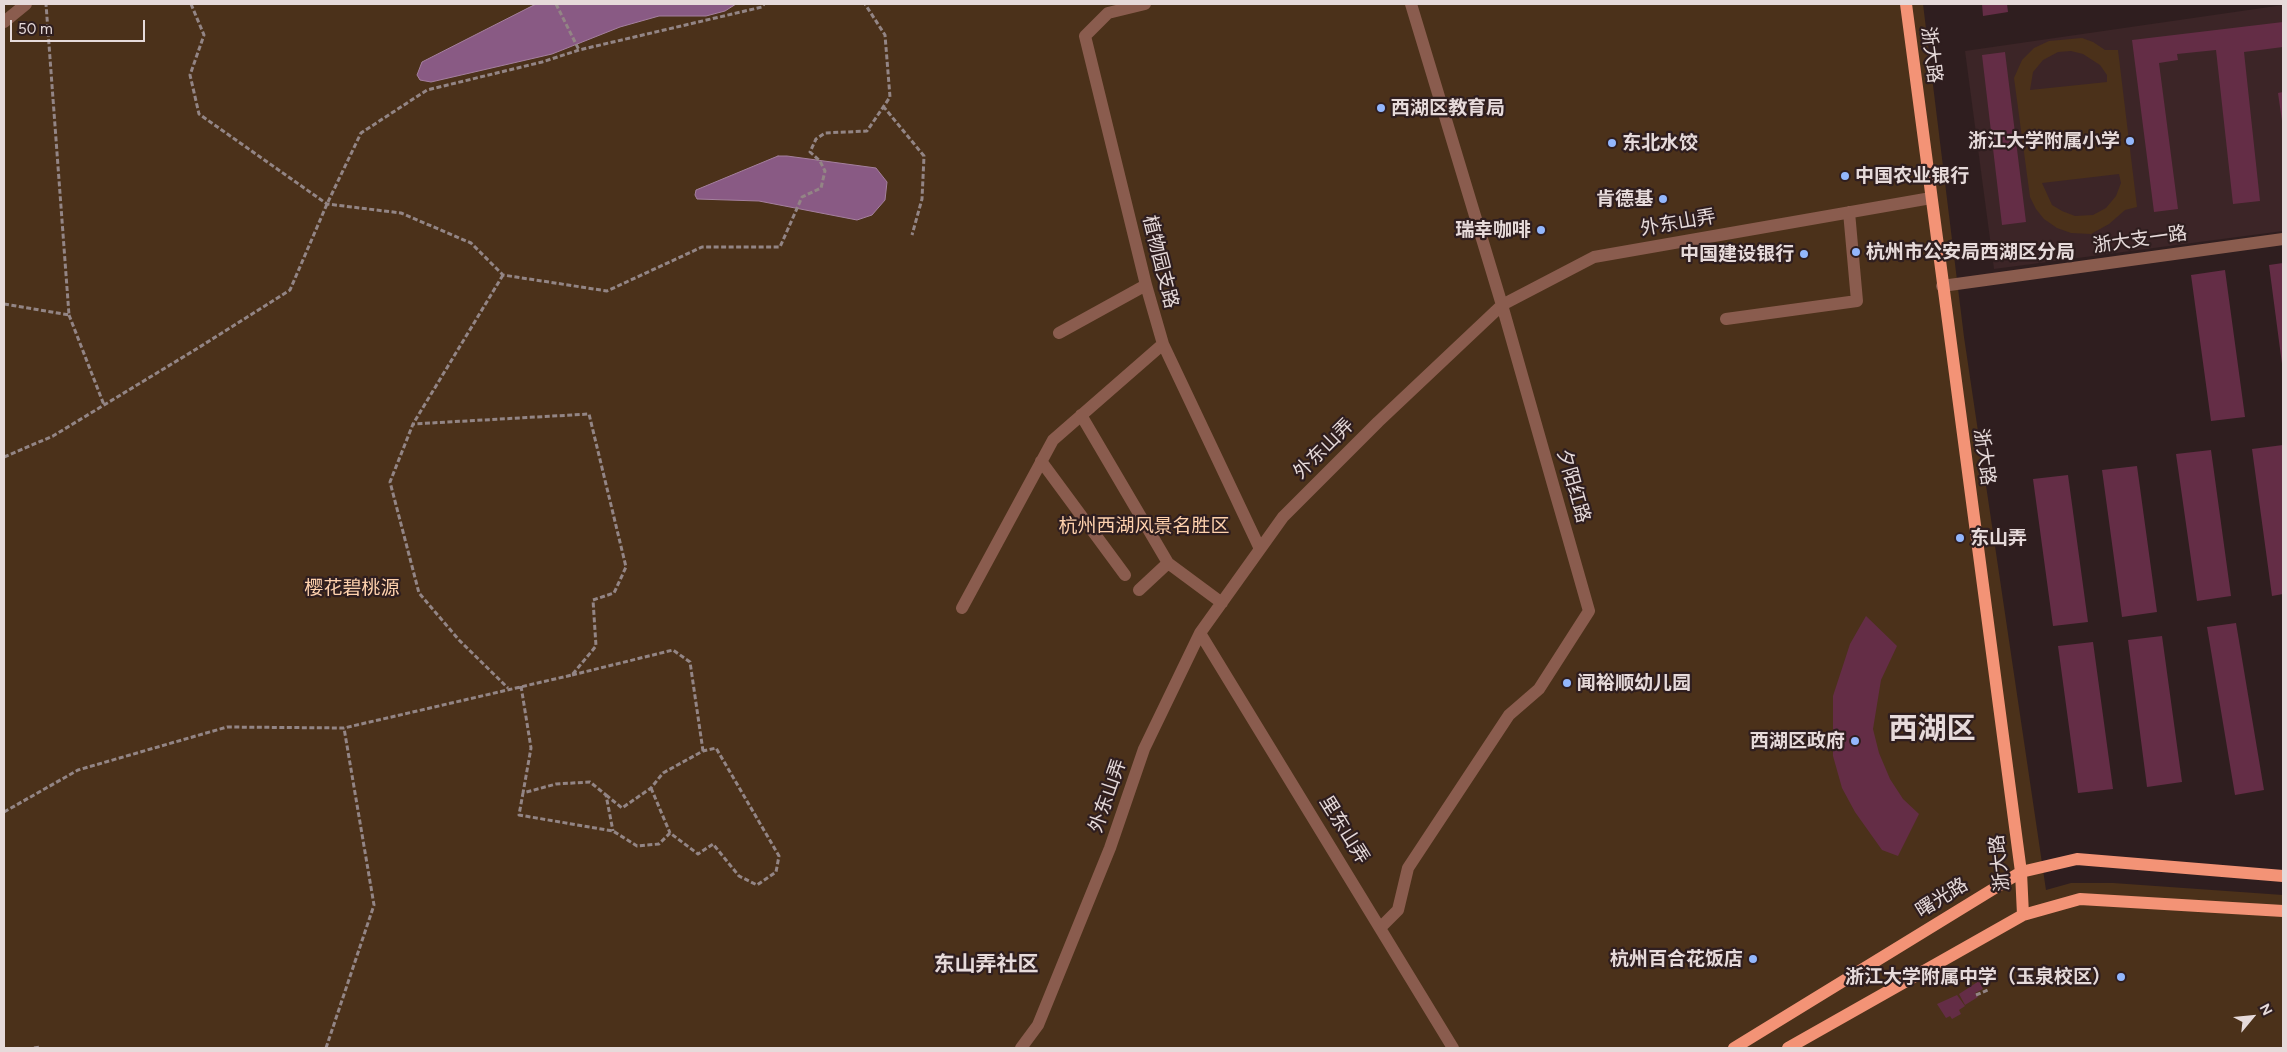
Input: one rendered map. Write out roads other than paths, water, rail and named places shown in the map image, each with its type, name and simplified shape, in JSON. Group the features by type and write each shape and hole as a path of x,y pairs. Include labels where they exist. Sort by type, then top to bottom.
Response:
{"main road":[{"name":"浙大路","path":"1906,4 2021,872 2023,915"},
{"name":"曙光路","path":"1734,1048 2021,872 2077,859 2283,876"},
{"path":"1788,1048 2023,915 2080,899 2283,911"}],"street":[{"path":"4,22 26,4"},
{"name":"植物园支路","path":"1145,4 1108,13 1085,36 1162,344 1260,549"},
{"name":"夕阳红路","path":"1381,927 1398,910 1408,868 1509,716 1539,689 1590,612 1502,305 1411,4"},
{"name":"外东山弄","path":"1021,1048 1038,1025 1110,848 1144,749 1200,633 1290,510 1378,422 1502,305 1594,257 1931,198"},
{"path":"1726,319 1857,301 1849,212"},
{"name":"浙大支一路","path":"1942,286 2283,239"},
{"path":"1059,333 1146,285"},
{"path":"962,608 1053,440 1162,344"},
{"path":"1081,415 1168,563 1222,603"},
{"path":"1041,461 1125,575"},
{"path":"1139,590 1168,563"},
{"name":"里东山弄","path":"1200,633 1454,1048"}],"place":[{"name":"西湖区教育局","path":"1381,108"},
{"name":"浙江大学附属小学","path":"2130,141"},
{"name":"东北水饺","path":"1612,143"},
{"name":"中国农业银行","path":"1845,176"},
{"name":"肯德基","path":"1663,199"},
{"name":"瑞幸咖啡","path":"1541,230"},
{"name":"杭州市公安局西湖区分局","path":"1856,252"},
{"name":"中国建设银行","path":"1804,254"},
{"name":"东山弄","path":"1960,538"},
{"name":"闻裕顺幼儿园","path":"1567,683"},
{"name":"西湖区政府","path":"1855,741"},
{"name":"杭州百合花饭店","path":"1753,959"},
{"name":"浙江大学附属中学（玉泉校区）","path":"2121,977"}],"district":[{"name":"西湖区","path":"1932,730"},
{"name":"东山弄社区","path":"986,965"}],"park label":[{"name":"杭州西湖风景名胜区","path":"1144,526"},
{"name":"樱花碧桃源","path":"352,588"}]}
